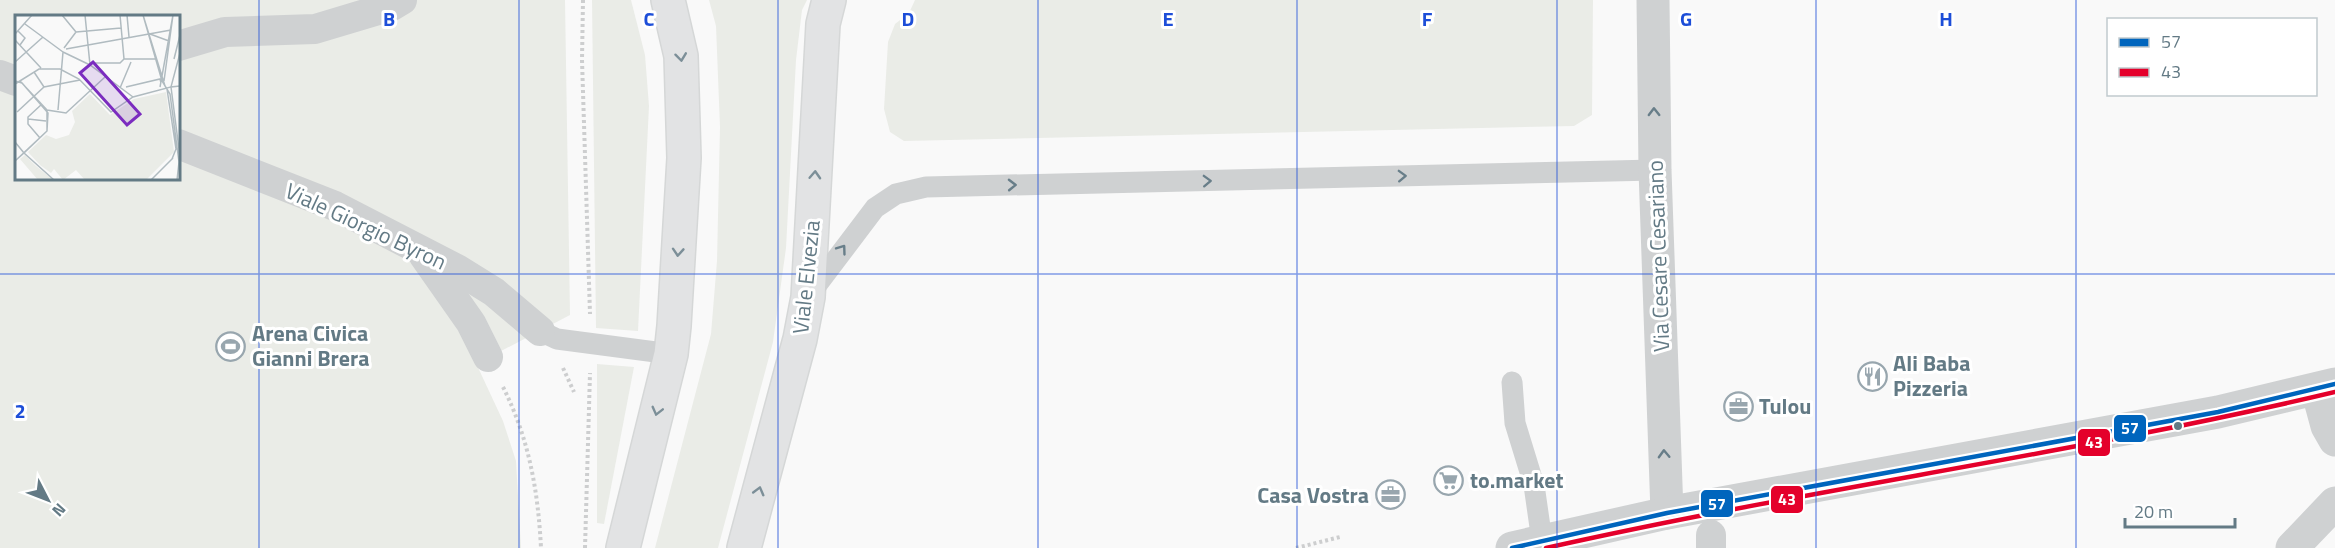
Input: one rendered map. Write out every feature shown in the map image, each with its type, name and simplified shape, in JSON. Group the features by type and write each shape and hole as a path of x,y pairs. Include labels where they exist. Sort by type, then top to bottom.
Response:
{"main road":[{"path":"623,548 671,354 684,158 681,56 668,0"},
{"name":"Viale Elvezia","path":"744,548 800,339 808,297 824,24 830,0"}],"street":[{"path":"180,45 225,32 315,29 392,6 402,0"},
{"name":"Via Cesare Cesariano","path":"1653,0 1655,170 1667,513"},
{"path":"0,75 15,81"},
{"name":"Viale Giorgio Byron","path":"180,145 335,206 420,252 457,269 494,292 540,331"},
{"path":"420,252 471,322 488,357"},
{"path":"1527,544 1667,513 2218,412 2326,387 2327,426 2335,440"},
{"path":"2292,548 2335,503"}],"lane":[{"path":"808,297 874,208 896,194 926,187 1655,170"},
{"path":"540,331 557,339 671,354"},
{"path":"1512,382 1515,423 1534,485 1527,544"}],"path":[{"path":"583,0 582,60 590,251 591,424 585,548"},
{"path":"488,357 520,420 536,489 541,548"},
{"path":"1296,548 1340,537"}],"shaded area":[{"name":"Arena Civica Gianni Brera","path":"0,0 565,0 570,315 503,350 475,361 503,421 516,461 521,548 0,548"},
{"path":"592,0 631,0 645,55 649,106 638,331 596,328"},
{"path":"709,0 807,0 802,10 796,60 786,248 773,342 718,548 655,548 711,334 717,261 720,127 716,26"},
{"path":"915,0 1593,0 1592,115 1574,126 904,141 890,132 884,109 888,42 895,24 909,13"},
{"path":"597,364 634,367 604,524 597,523"}],"transit line":[{"name":"57","path":"1512,548 1667,513 2218,412 2335,384"},
{"name":"43","path":"1546,548 1743,507 2138,434 2335,392"}],"place":[{"name":"Arena Civica Gianni Brera","path":"231,346"},
{"name":"Ali Baba Pizzeria","path":"1872,376"},
{"name":"Tulou","path":"1738,406"},
{"name":"to.market","path":"1449,480"},
{"name":"Casa Vostra","path":"1390,495"}]}
